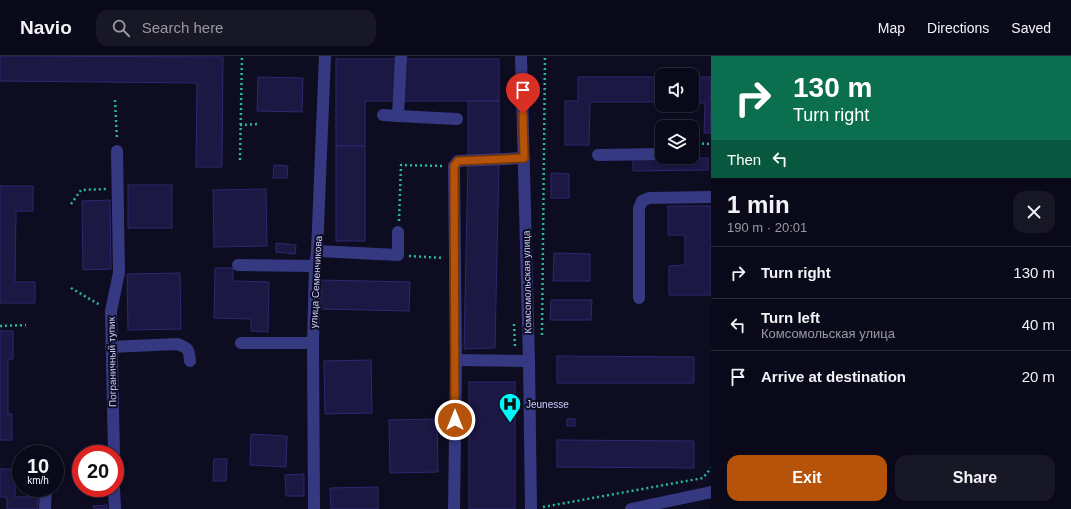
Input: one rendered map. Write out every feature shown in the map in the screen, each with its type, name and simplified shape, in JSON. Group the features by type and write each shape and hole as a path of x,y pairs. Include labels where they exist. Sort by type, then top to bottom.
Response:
{"street":[{"name":"улица Семенчикова","path":"314,509 313,343 315,266 317,251 325,56"},
{"path":"398,116 401,56"},
{"name":"Комсомольская улица","path":"521,56 529,361 531,509"},
{"path":"383,115 457,118"},
{"name":"Пограничный тупик","path":"114,445 111,311 119,273 119,188 117,151"},
{"path":"598,155 655,154"},
{"path":"454,509 456,360 454,166 458,161 524,158"},
{"path":"639,298 639,208 642,201 649,198 711,197"},
{"path":"317,251 398,255 398,232"},
{"path":"238,265 315,266"},
{"path":"241,344 313,343"},
{"path":"111,347 177,344 184,346 189,351 190,361"},
{"path":"456,360 529,361"},
{"path":"631,509 711,492"},
{"path":"45,509 46,497"},
{"path":"114,497 115,509"}],"path":[{"path":"240,160 242,56"},
{"path":"542,339 545,56"},
{"path":"115,100 117,151"},
{"path":"240,125 259,124"},
{"path":"699,144 711,144"},
{"path":"398,232 401,165 454,166"},
{"path":"71,204 81,190 119,188"},
{"path":"398,255 455,258"},
{"path":"71,288 111,311"},
{"path":"0,326 26,325"},
{"path":"543,499 543,508 703,478 711,468"}],"building":[{"path":"0,56 223,57 222,167 196,167 197,83 0,81"},
{"path":"336,59 499,59 499,101 365,101 365,146 336,146"},
{"path":"258,77 303,78 302,112 257,111"},
{"path":"578,77 655,77 655,102 590,102 589,145 565,145 565,101 578,101"},
{"path":"699,77 711,77 711,133 704,133 705,103 699,103"},
{"path":"468,101 499,101 499,160 468,160"},
{"path":"336,146 365,146 365,241 336,241"},
{"path":"633,158 655,158 655,164 699,164 699,158 708,158 708,170 633,171"},
{"path":"468,160 499,160 495,348 464,349"},
{"path":"274,165 288,166 287,178 273,178"},
{"path":"551,173 569,174 569,198 551,198"},
{"path":"128,185 172,185 172,228 128,228"},
{"path":"0,186 33,186 33,211 16,211 15,282 35,282 35,303 0,303"},
{"path":"266,189 267,246 214,247 213,190"},
{"path":"110,200 111,269 83,270 82,201"},
{"path":"668,206 711,206 711,295 669,295 669,266 685,265 685,235 668,235"},
{"path":"276,243 296,245 295,254 276,252"},
{"path":"554,253 590,254 590,281 553,281"},
{"path":"215,268 233,268 233,281 269,282 268,332 251,331 251,319 214,318"},
{"path":"180,273 181,329 128,330 127,274"},
{"path":"321,280 410,282 409,311 321,309"},
{"path":"551,300 592,300 591,320 550,320"},
{"path":"0,331 13,331 13,359 8,359 8,414 12,414 12,440 0,440"},
{"path":"557,356 694,357 694,383 557,383"},
{"path":"371,360 372,413 325,414 324,361"},
{"path":"469,382 515,382 515,509 469,509"},
{"path":"437,419 438,472 390,473 389,420"},
{"path":"567,419 575,419 575,426 567,426"},
{"path":"251,434 287,436 286,467 250,465"},
{"path":"557,440 694,441 694,468 557,467"},
{"path":"214,459 227,459 226,481 213,481"},
{"path":"0,469 12,469 12,497 38,497 38,509 7,509 7,497 0,497"},
{"path":"304,474 304,496 286,496 285,475"},
{"path":"378,487 378,509 331,509 330,488"},
{"path":"107,505 107,509 94,509 93,506"}],"place":[{"name":"Jeunesse","path":"510,424"}],"route":[{"path":"455,420 456,360 454,166 458,161 524,158 523,114"}]}
